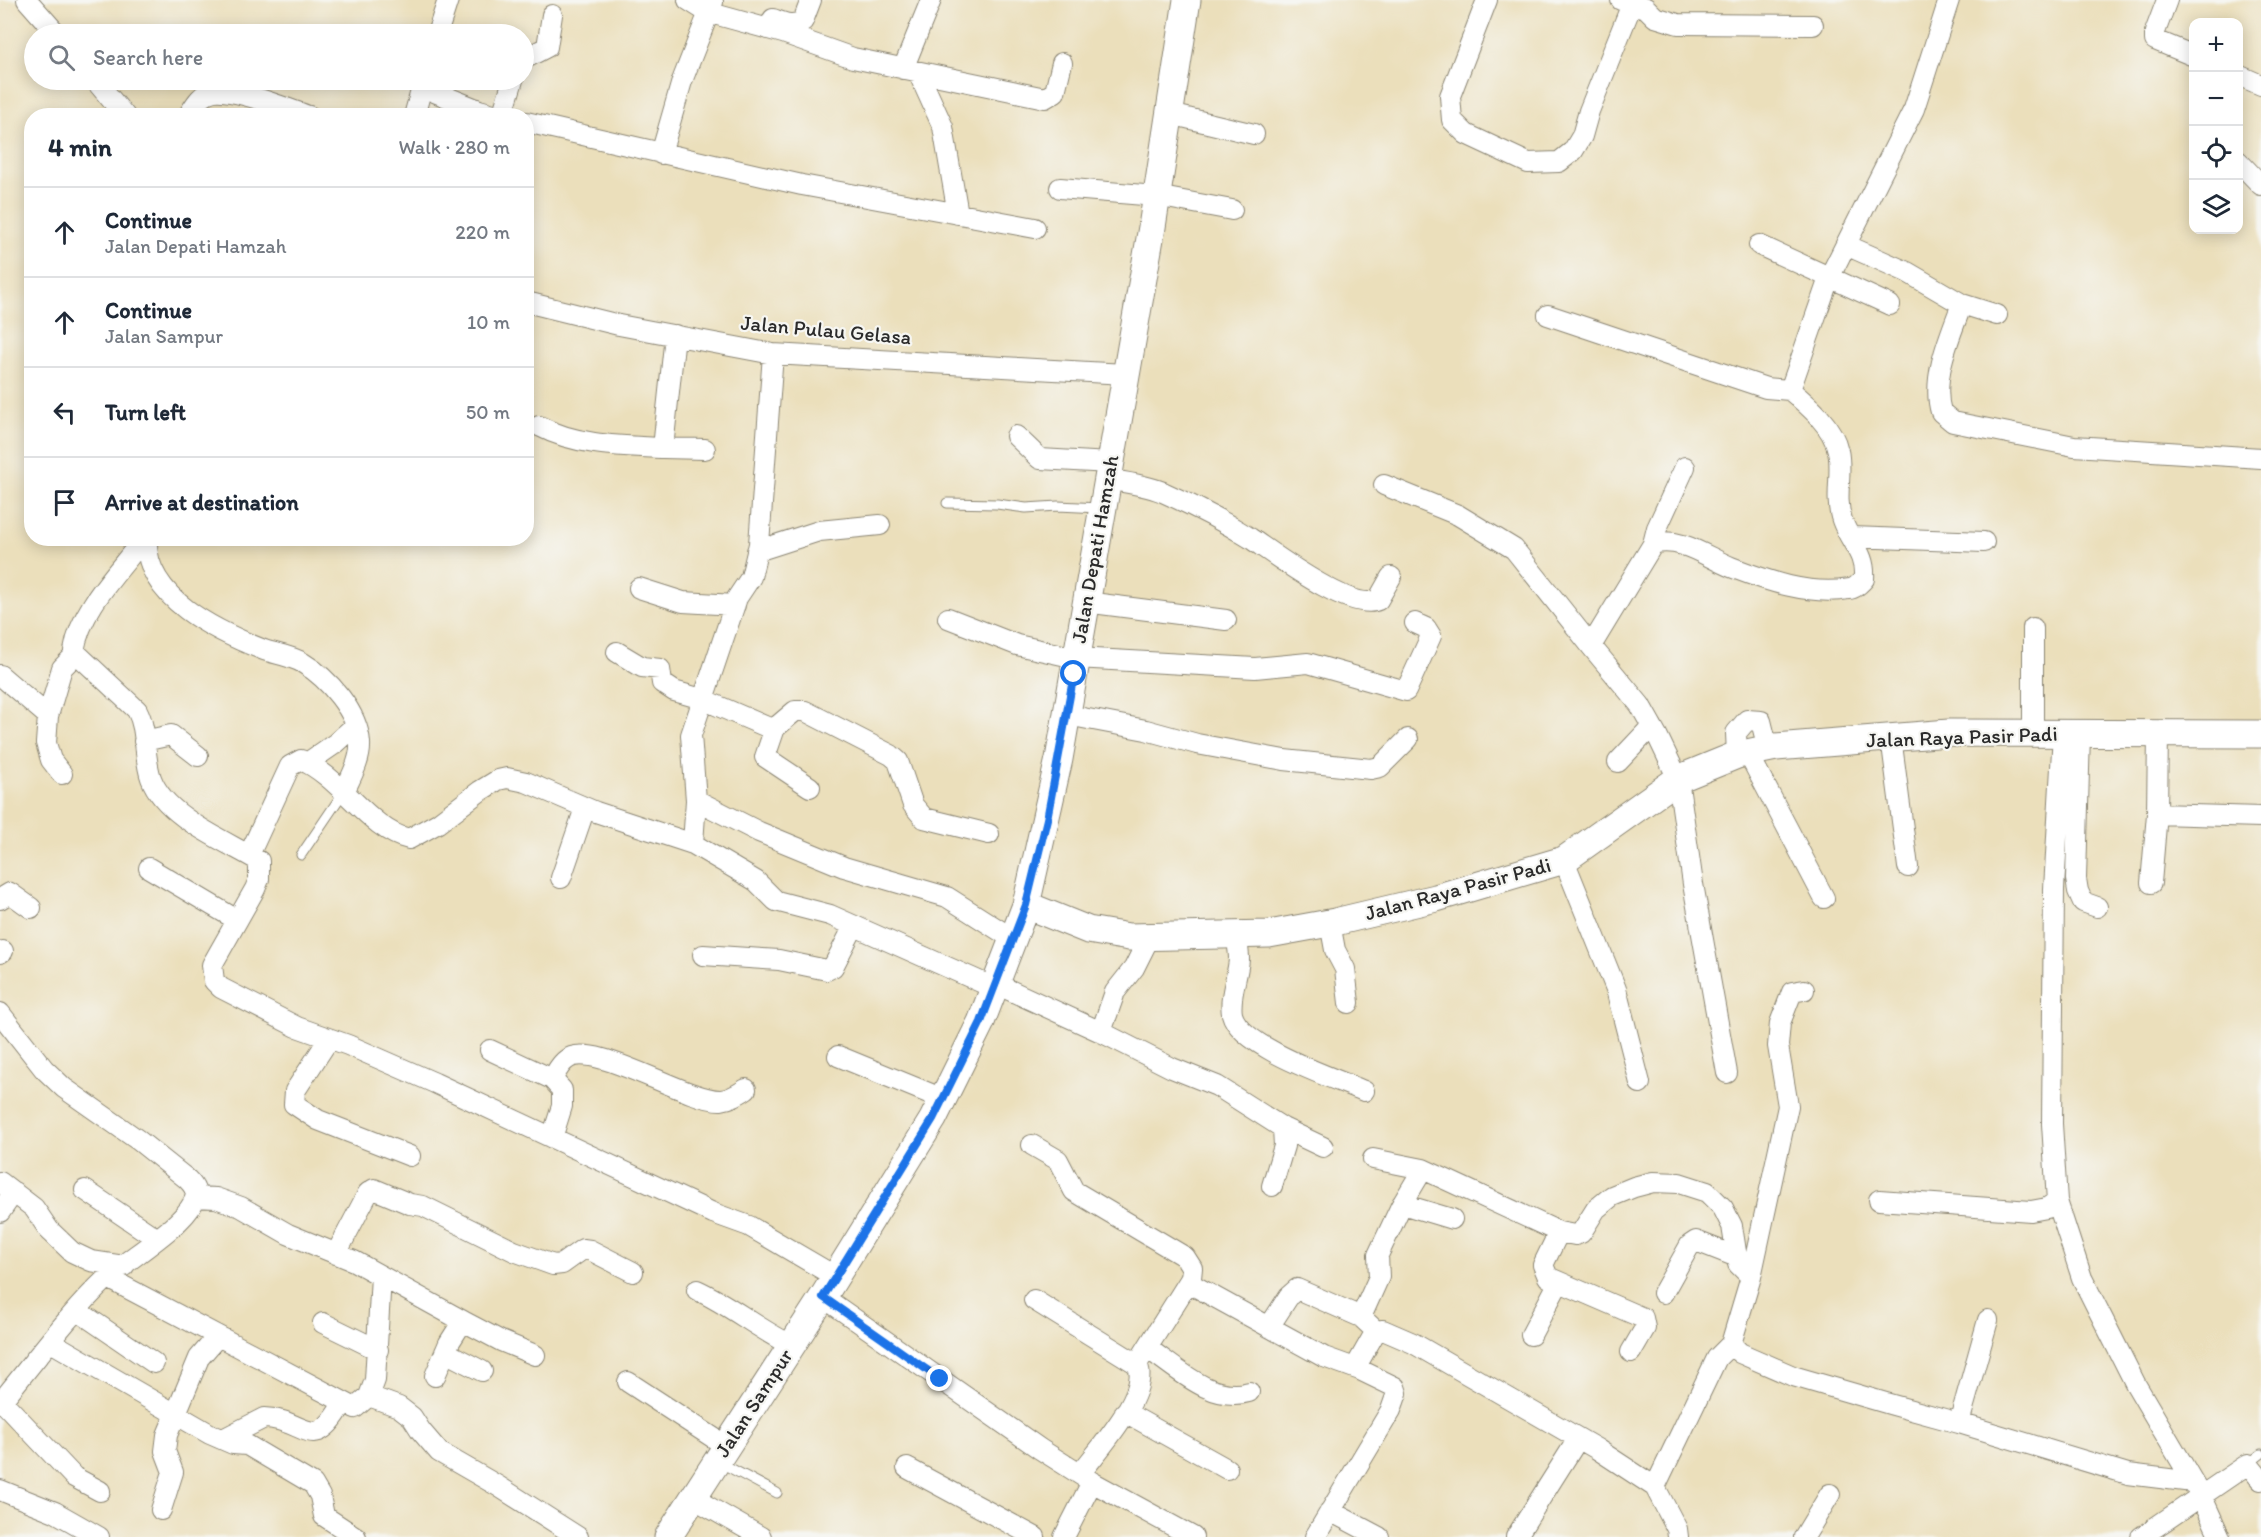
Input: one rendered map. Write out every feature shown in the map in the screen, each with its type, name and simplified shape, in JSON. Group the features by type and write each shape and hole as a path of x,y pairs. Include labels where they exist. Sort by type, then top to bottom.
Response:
{"main road":[{"name":"Jalan Depati Hamzah","path":"833,1281 943,1100 981,1022 993,985 1026,905 1047,819 1067,715 1170,114 1187,0"},
{"name":"Jalan Raya Pasir Padi","path":"1026,905 1088,930 1149,938 1269,934 1330,923 1447,894 1564,860 1678,779 1751,752 1949,733 2261,734"},
{"name":"Jalan Sampur","path":"668,1537 833,1281"}],"street":[{"path":"27,0 48,24"},
{"path":"440,24 448,0"},
{"path":"688,0 707,12 783,33 853,57 1045,98 1054,92 1062,63"},
{"path":"661,154 676,99 707,12 715,2 790,25 803,21 811,0"},
{"path":"931,0 911,70 943,127 958,214"},
{"path":"1487,0 1450,96 1452,120 1466,134 1528,163 1559,162 1573,152 1582,136 1626,2 1646,8 1656,17 1678,24 1813,26"},
{"path":"2167,0 2155,32 2156,40 2189,54"},
{"path":"1790,390 1829,278 1914,108 1945,1"},
{"path":"534,54 547,47 552,15"},
{"path":"2243,77 2261,85"},
{"path":"103,90 118,108"},
{"path":"416,108 421,90"},
{"path":"438,90 475,108"},
{"path":"504,108 510,90"},
{"path":"193,108 198,99 214,91 233,93 283,108"},
{"path":"1170,114 1254,134"},
{"path":"534,124 802,184 1035,228"},
{"path":"2243,166 2261,185"},
{"path":"1060,188 1156,196 1232,210"},
{"path":"1759,244 1890,305"},
{"path":"1846,245 1907,272 1962,304 1997,315"},
{"name":"Jalan Pulau Gelasa","path":"534,304 619,325 773,354 1125,374"},
{"path":"1962,304 1951,334 1938,385 1941,412 1953,422 2074,446 2261,458"},
{"path":"1548,315 1766,388 1790,390 1824,423 1838,450 1837,486 1842,520 1866,564 1864,579 1851,590 1796,588 1732,567 1674,541 1653,544"},
{"path":"663,448 675,335"},
{"path":"693,844 696,800 691,735 735,604 751,577 757,551 773,354"},
{"path":"539,426 565,438 586,442 705,449"},
{"path":"1016,436 1040,459 1109,471 1162,491 1251,539 1315,581 1360,601 1372,603 1378,600 1391,577"},
{"path":"1591,646 1653,544 1684,467"},
{"path":"1384,485 1458,515 1514,549 1640,705 1678,779 1693,884 1727,1073"},
{"path":"757,551 819,531 880,525"},
{"path":"1852,537 1984,542"},
{"path":"62,774 51,760 46,743 48,716 62,668 76,654 76,641 94,602 139,546"},
{"path":"146,546 152,571 190,612 209,627 237,640 302,662 335,692 356,725 360,744 357,765 345,790"},
{"path":"639,588 683,602 735,604"},
{"path":"1085,602 1226,621"},
{"path":"948,618 1017,645 1076,658 1255,668 1308,663 1406,691 1431,636 1426,628 1414,623"},
{"path":"2033,628 2033,734"},
{"path":"617,652 642,667 660,669 664,686 702,699 753,722 775,728"},
{"path":"76,654 137,710 144,723 145,760 160,796 210,835 259,861 259,879 212,965 214,981 221,988 297,1027 435,1083 713,1213 749,1226 833,1281 1086,1478 1193,1537"},
{"path":"0,675 48,716"},
{"path":"810,787 765,757 775,728 795,711 805,711 891,755 898,762 913,805 924,818 989,834"},
{"path":"1067,715 1146,730 1197,744 1284,760 1371,769 1380,767 1408,739"},
{"path":"307,763 336,743 356,725"},
{"path":"1618,762 1652,726"},
{"path":"2072,733 2076,879 2083,902 2097,907"},
{"path":"2072,733 2054,889 2052,1124 2057,1201 2082,1278 2136,1384 2197,1490 2220,1537"},
{"path":"2151,883 2157,814 2158,733"},
{"path":"144,741 171,735 198,756"},
{"path":"1891,737 1908,867"},
{"path":"1751,752 1824,898"},
{"path":"249,855 290,766 301,760 345,790 378,824 400,837 409,839 438,823 480,790 498,780 507,778 526,782 585,808 693,844 756,881 776,901 830,915 1101,1032 1172,1068 1217,1086 1284,1128 1323,1147"},
{"path":"696,800 759,832 844,867 947,897 1013,939"},
{"path":"561,878 585,808"},
{"path":"2157,814 2261,817"},
{"path":"1564,860 1616,989 1640,1083"},
{"path":"149,868 237,920"},
{"path":"0,899 10,893 31,908"},
{"path":"1330,923 1335,950 1345,969 1349,1003"},
{"path":"703,956 779,960 827,970 833,967 854,927"},
{"path":"1237,936 1239,958 1232,1013 1240,1030 1249,1038 1297,1063 1364,1091"},
{"path":"1101,1032 1115,992 1134,968 1149,938"},
{"path":"1655,1487 1717,1358 1731,1344 1751,1277 1788,1106 1778,1046 1780,1023 1792,992 1804,990"},
{"path":"0,1012 44,1069 64,1088 138,1140 195,1186 196,1197 185,1214 108,1278 1,1402 74,1477 100,1491"},
{"path":"329,1039 295,1091 294,1104 318,1120 410,1156"},
{"path":"490,1050 552,1079 562,1090 562,1106 552,1138"},
{"path":"552,1079 566,1060 584,1054 610,1060 662,1083 712,1099 733,1098 746,1089"},
{"path":"838,1056 943,1100"},
{"path":"1272,1186 1284,1146 1284,1128"},
{"path":"1032,1145 1058,1160 1074,1191 1185,1257 1192,1268 1189,1283 1142,1356 1141,1380 1086,1478 1064,1537"},
{"path":"1373,1159 1423,1169 1559,1232 1575,1235 1581,1233 1596,1209 1612,1196 1653,1182 1679,1183 1707,1192 1723,1208 1732,1226 1738,1264 1751,1277"},
{"path":"1361,1317 1379,1277 1378,1255 1402,1204 1423,1169"},
{"path":"0,1212 7,1187 34,1208 49,1230 72,1252 91,1261 124,1266"},
{"path":"336,1254 368,1193 374,1189 410,1204 423,1206 514,1251 553,1265 562,1264 583,1249 590,1250 633,1272"},
{"path":"86,1190 156,1238"},
{"path":"196,1197 216,1198 241,1207 288,1234 381,1276 501,1341 535,1355"},
{"path":"1879,1200 2031,1211 2047,1208 2057,1201"},
{"path":"1402,1204 1452,1219"},
{"path":"1559,1232 1543,1264 1548,1277 1642,1318 1645,1328 1631,1352"},
{"path":"1663,1293 1690,1245 1696,1240 1737,1257"},
{"path":"108,1278 343,1403 355,1407 369,1396 375,1380 381,1276"},
{"path":"1530,1335 1559,1282"},
{"path":"1189,1283 1324,1357 1355,1368 1395,1387 1397,1393 1392,1410 1315,1537"},
{"path":"1269,1327 1289,1296 1298,1289 1361,1317 1376,1331"},
{"path":"697,1290 725,1304 762,1331 791,1345"},
{"path":"1034,1300 1206,1388 1223,1395 1237,1396 1249,1392"},
{"path":"78,1311 154,1363"},
{"path":"1959,1423 1988,1320"},
{"path":"435,1376 445,1352 463,1321"},
{"path":"323,1323 378,1350"},
{"path":"1376,1331 1383,1330 1413,1343 1578,1439 1655,1487 1677,1529 1678,1537"},
{"path":"1355,1368 1376,1331"},
{"path":"161,1510 173,1472 165,1445 186,1384 198,1358 218,1336"},
{"path":"51,1342 177,1415 222,1439 247,1445 313,1484 320,1496 320,1507 324,1516 356,1537"},
{"path":"1731,1344 1740,1353 1793,1376 2128,1474 2197,1490"},
{"path":"445,1352 482,1371"},
{"path":"628,1382 721,1453"},
{"path":"369,1396 399,1407 412,1417 439,1452 578,1537"},
{"path":"222,1439 264,1418 308,1431 322,1431 330,1425 343,1403"},
{"path":"1125,1412 1227,1468"},
{"path":"1516,1537 1578,1439"},
{"path":"2141,1537 2197,1490 2255,1459 2261,1480"},
{"path":"907,1468 1035,1537"},
{"path":"0,1490 55,1512 99,1537"},
{"path":"1804,1537 1830,1494"},
{"path":"693,1498 761,1537"},
{"path":"1330,1511 1380,1537"}],"lane":[{"path":"946,503 1026,508 1058,506 1102,508"},
{"path":"301,855 345,790"},
{"path":"721,1453 777,1493"}],"route":[{"path":"940,1379 823,1297 933,1119 981,1022 992,987 1026,905 1047,819 1074,674"}]}
